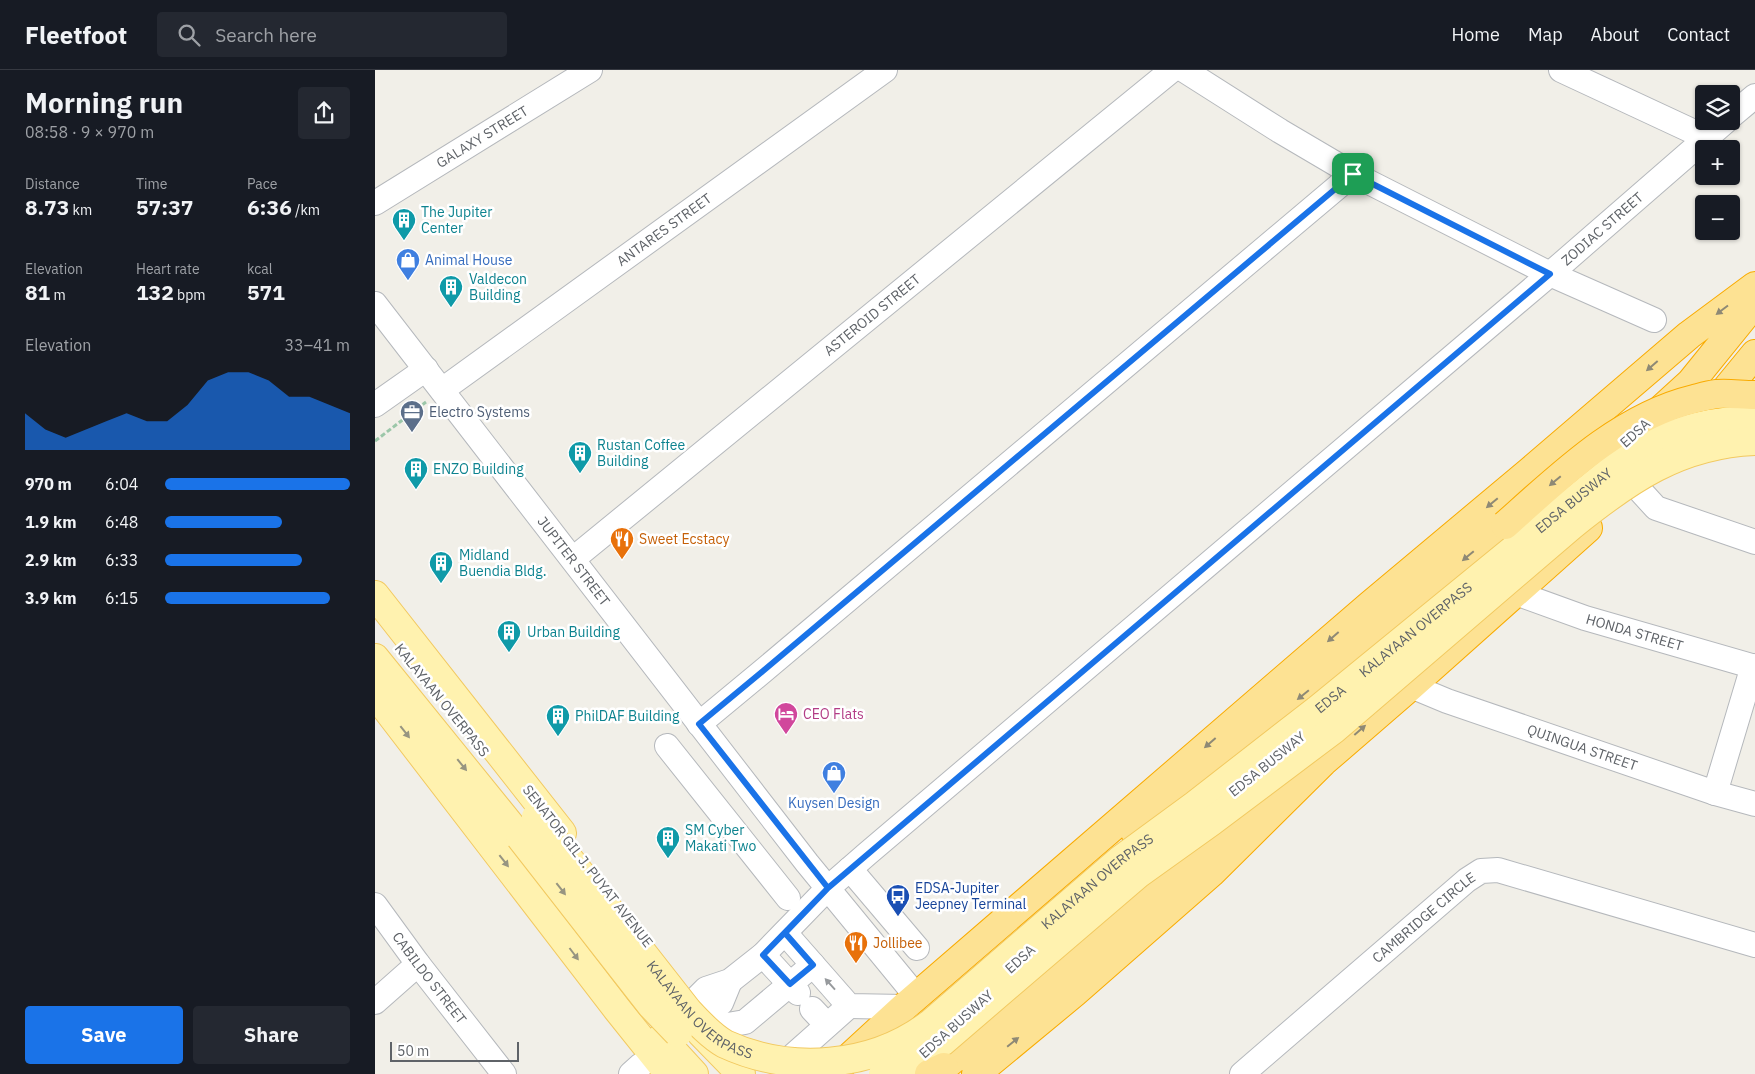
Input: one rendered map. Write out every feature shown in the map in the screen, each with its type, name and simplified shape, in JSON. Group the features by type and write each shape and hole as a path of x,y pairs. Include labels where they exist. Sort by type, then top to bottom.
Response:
{"highway":[{"path":"843,1070 910,1002 1370,605 1689,335 1755,286"},
{"name":"EDSA","path":"901,1073 960,1013 1106,880 1401,645 1691,382 1755,303"},
{"path":"1685,440 1755,354"},
{"path":"975,1074 1074,993 1211,872 1323,762 1516,593 1685,440 1755,387"},
{"path":"843,1070 923,1012 1091,869 1386,626 1557,479 1623,430 1651,415 1683,402 1716,394 1755,395"},
{"path":"901,1073 944,1067 1152,890 1197,849 1323,762"}],"main road":[{"name":"KALAYAAN OVERPASS","path":"383,654 537,818 688,1011 704,1027 723,1043 763,1060 801,1065 836,1064 863,1058 886,1050 915,1035 930,1024 1120,860 1203,799 1317,710 1616,466 1649,444 1682,432 1719,423 1755,420"},
{"path":"1685,440 1712,433 1749,435"},
{"name":"KALAYAAN OVERPASS","path":"901,1073 911,1062 942,1042 1138,874 1212,822 1333,730 1571,526 1611,495 1660,464 1683,454 1749,435"},
{"name":"SENATOR GIL J. PUYAT AVENUE","path":"375,594 705,1015 741,1048 786,1062 843,1070"},
{"name":"KALAYAAN OVERPASS","path":"375,616 383,654 520,837 651,1005 711,1064 733,1074"},
{"path":"375,694 669,1074"},
{"path":"669,969 673,998 679,1010 741,1074"},
{"path":"617,1009 641,1019 649,1025 694,1074"}],"street":[{"name":"GALAXY STREET","path":"375,203 590,70"},
{"name":"ANTARES STREET","path":"442,390 885,70"},
{"name":"ASTEROID STREET","path":"573,559 1172,70"},
{"path":"1184,70 1279,131 1353,174 1550,274 1654,320"},
{"path":"1561,70 1707,138"},
{"path":"1740,108 1755,96"},
{"name":"ZODIAC STREET","path":"705,1015 721,1003 730,981 763,955 828,888 1550,274 1716,130"},
{"path":"699,724 1353,174"},
{"name":"JUPITER STREET","path":"375,304 828,888 910,1002"},
{"name":"EDSA BUSWAY","path":"901,1073 940,1040 963,1016 1110,889 1406,650 1702,389 1755,322"},
{"path":"377,399 426,369"},
{"path":"1685,440 1755,374"},
{"path":"1635,485 1656,508 1755,542"},
{"name":"HONDA STREET","path":"1516,593 1585,618 1754,667"},
{"path":"1715,793 1754,667"},
{"name":"QUINGUA STREET","path":"1411,686 1447,701 1715,793 1755,804"},
{"path":"667,746 788,898"},
{"name":"EDSA BUSWAY","path":"942,1074 1323,762"},
{"path":"850,869 917,948"},
{"name":"CAMBRIDGE CIRCLE","path":"1242,1074 1467,880 1481,871 1498,870 1755,945"},
{"name":"CABILDO STREET","path":"375,905 418,964 504,1074"},
{"path":"785,933 849,1006"},
{"path":"763,955 806,1003"},
{"path":"375,1002 418,964"},
{"path":"786,1062 806,1003 813,965"},
{"path":"705,1015 745,1022 806,1003 849,1006 910,1002"}],"path":[{"path":"375,442 442,390"}],"place":[{"name":"The Jupiter Center","path":"404,241"},
{"name":"Animal House","path":"408,281"},
{"name":"Valdecon Building","path":"451,308"},
{"name":"Electro Systems","path":"412,433"},
{"name":"Rustan Coffee Building","path":"580,474"},
{"name":"ENZO Building","path":"416,490"},
{"name":"Sweet Ecstacy","path":"622,560"},
{"name":"Midland Buendia Bldg.","path":"441,584"},
{"name":"Urban Building","path":"509,653"},
{"name":"CEO Flats","path":"786,735"},
{"name":"PhilDAF Building","path":"558,737"},
{"name":"Kuysen Design","path":"834,794"},
{"name":"SM Cyber Makati Two","path":"668,859"},
{"name":"EDSA-Jupiter Jeepney Terminal","path":"898,917"},
{"name":"Jollibee","path":"856,964"}],"route":[{"path":"1353,174 699,724 828,888 785,933 813,965 790,984 763,955 828,888 1550,274 1353,174"}]}
